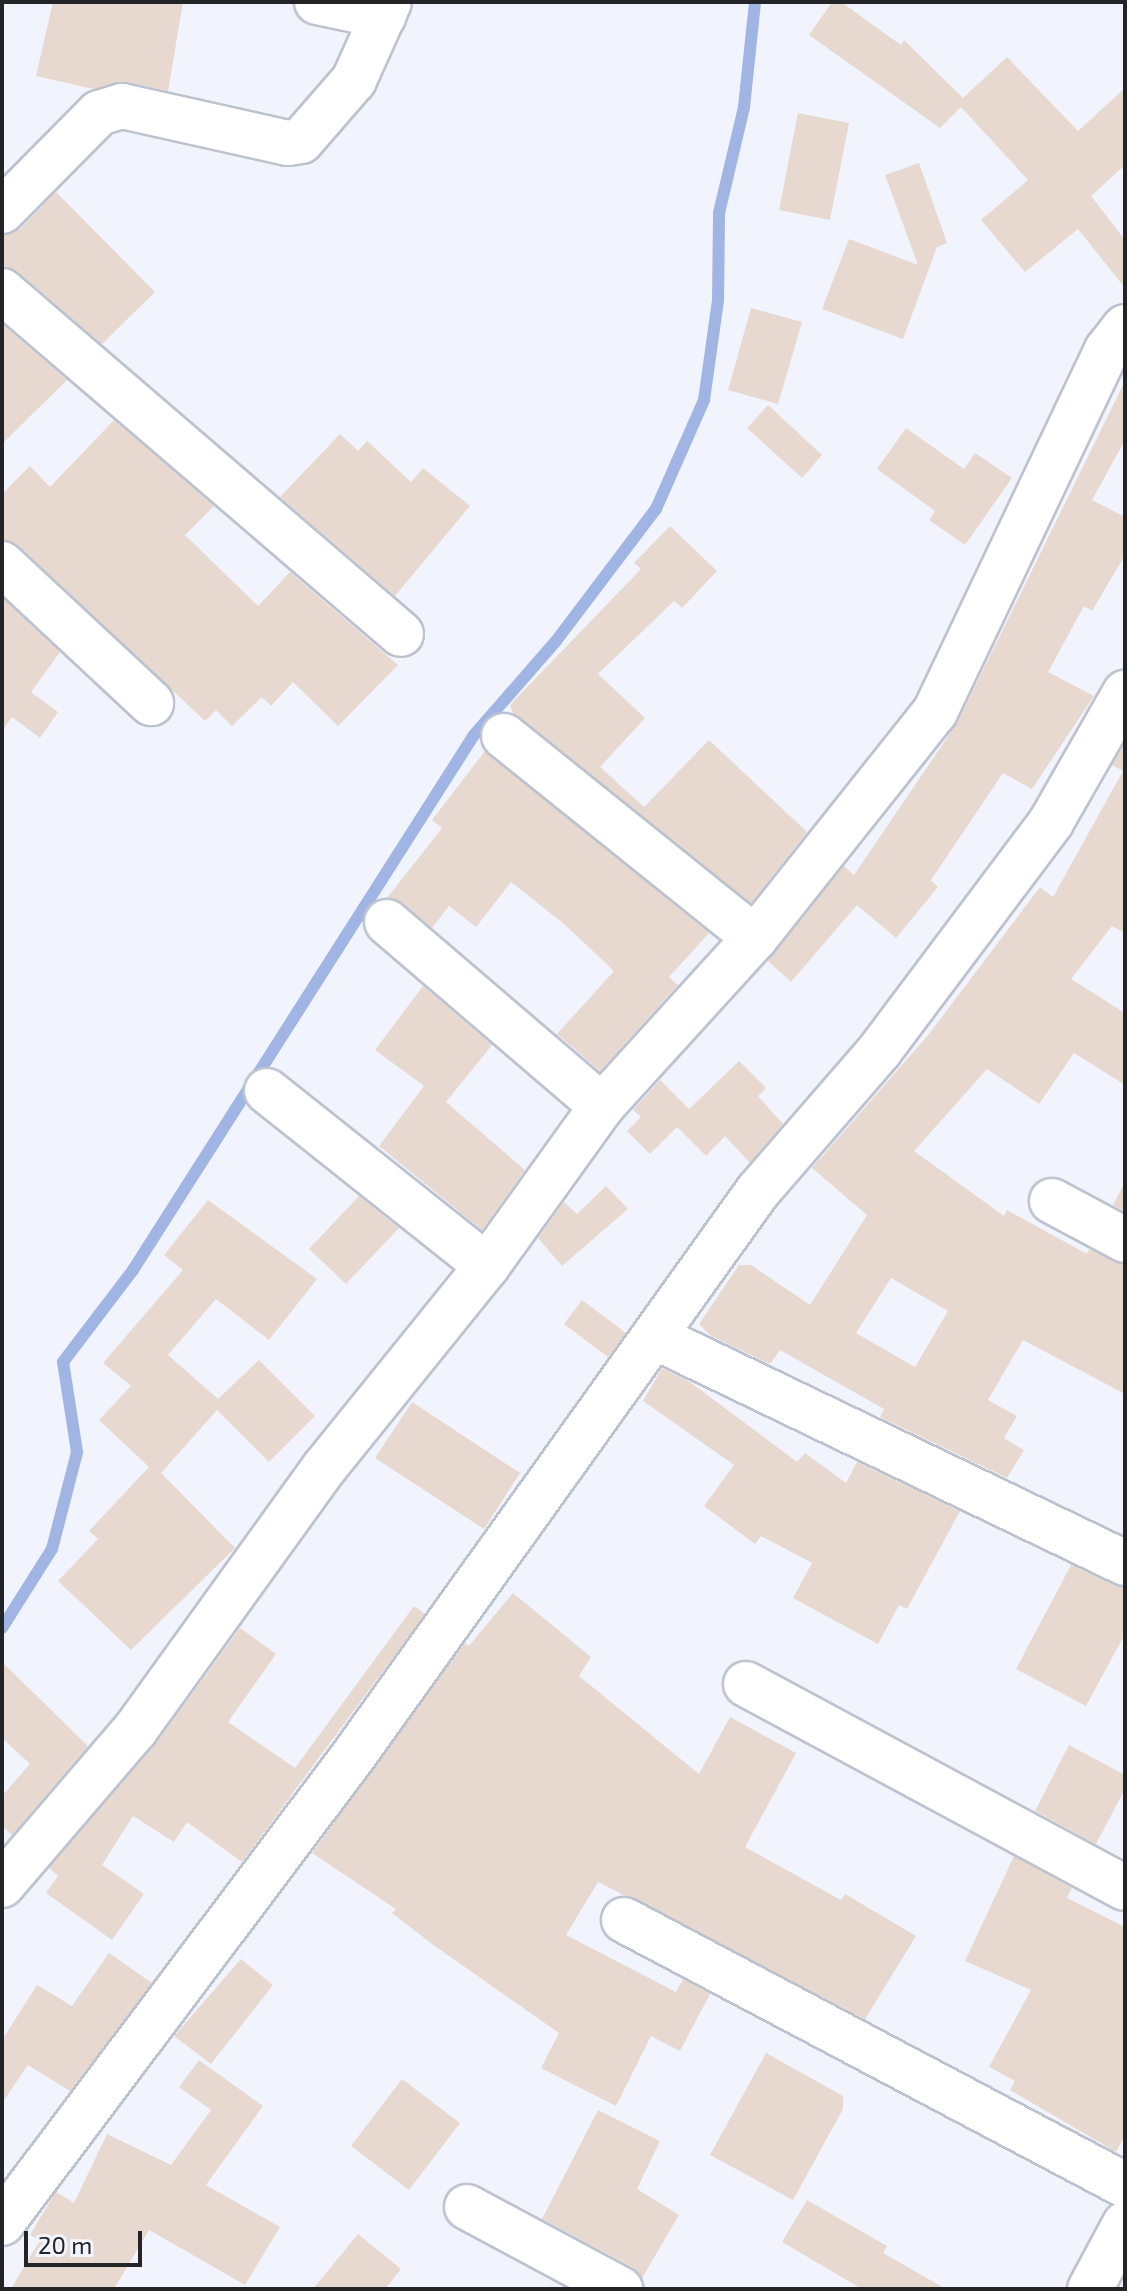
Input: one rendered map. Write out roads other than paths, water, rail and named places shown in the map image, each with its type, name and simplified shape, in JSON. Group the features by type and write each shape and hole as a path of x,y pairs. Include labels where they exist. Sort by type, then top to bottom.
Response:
{"street":[{"path":"2,211 99,113 122,106 288,143 301,141 354,80 386,9 317,2"},
{"path":"2,291 401,634"},
{"path":"2,1885 135,1730 324,1468 487,1266 602,1106 755,938 935,712 1107,350 1125,327"},
{"path":"2,564 151,703"},
{"path":"2,2223 354,1755 758,1191 880,1050 1051,822 1125,693"},
{"path":"504,736 755,938"},
{"path":"387,922 602,1106"},
{"path":"267,1091 487,1266"},
{"path":"1052,1201 1125,1240"},
{"path":"655,1337 1125,1563"},
{"path":"746,1684 1125,1888"},
{"path":"624,1920 1125,2185"},
{"path":"467,2207 620,2289"},
{"path":"1090,2289 1125,2224"}],"waterway":[{"path":"2,1628 52,1549 77,1452 63,1362 133,1270 474,735 556,641 656,509 704,400 718,300 719,213 744,107 755,2"}]}
